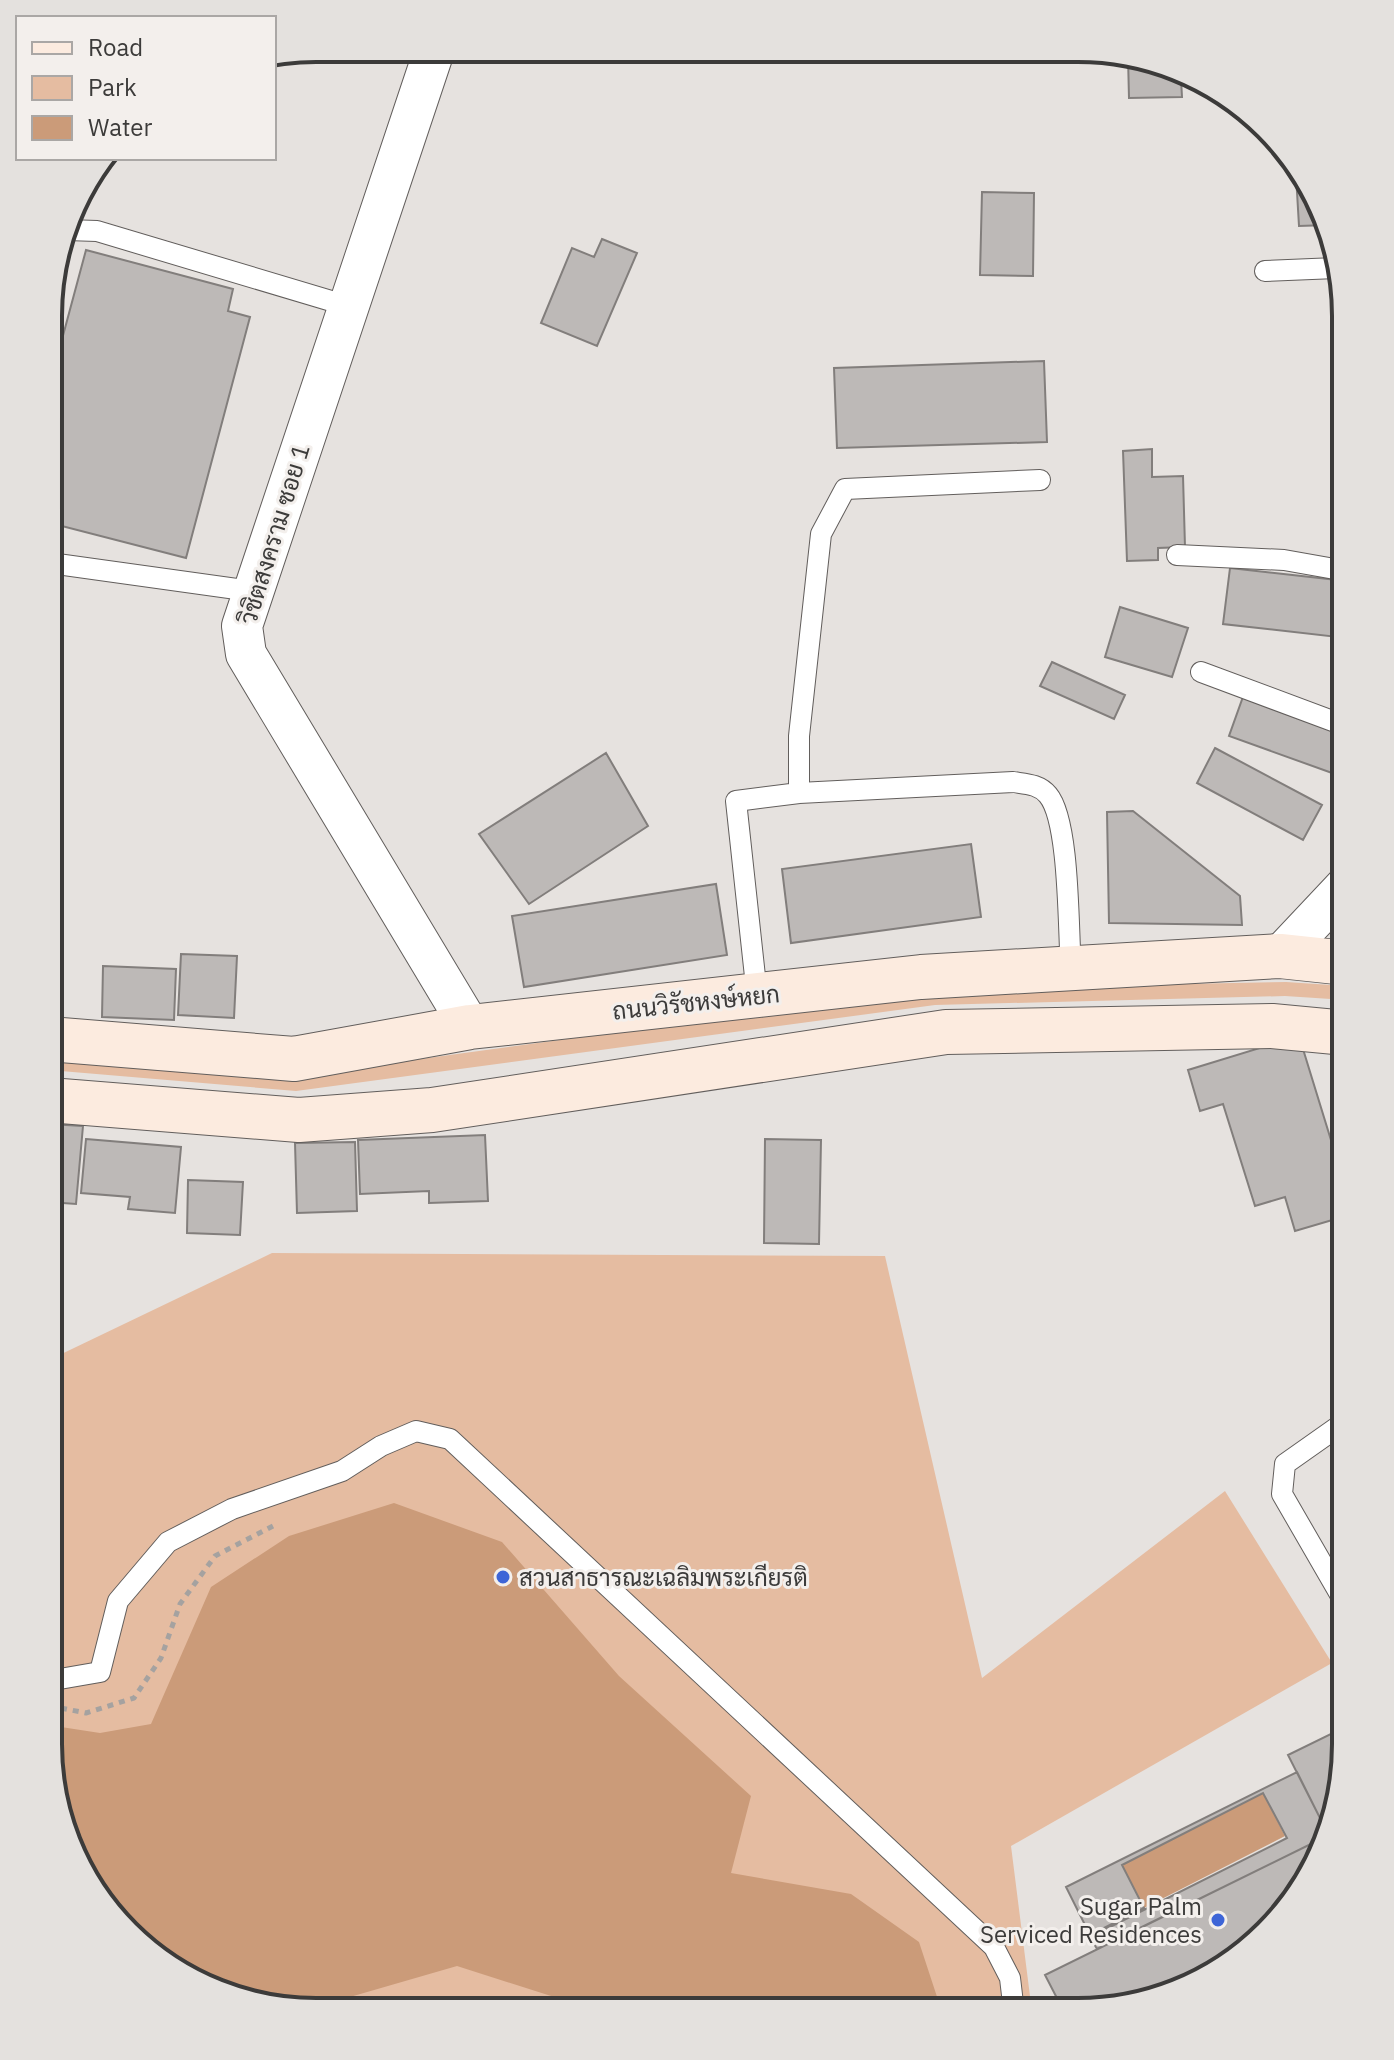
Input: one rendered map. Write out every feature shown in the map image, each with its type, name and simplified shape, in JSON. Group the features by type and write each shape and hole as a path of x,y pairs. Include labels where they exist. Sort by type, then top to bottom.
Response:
{"main road":[{"name":"ถนนวิรัชหงษ์หยก","path":"62,1040 294,1059 470,1027 921,977 1280,956 1332,961"},
{"path":"62,1101 299,1120 432,1110 946,1032 1272,1026 1332,1032"}],"street":[{"name":"วิชิตสงคราม ซอย 1","path":"430,62 251,591 242,626 246,654 470,1027"},
{"path":"1280,956 1332,901"}],"lane":[{"path":"76,230 97,231 348,306"},
{"path":"1265,271 1327,268"},
{"path":"799,793 799,736 821,534 845,489 1040,480"},
{"path":"1177,555 1284,560 1332,568"},
{"path":"62,565 251,591"},
{"path":"1201,672 1332,721"},
{"path":"757,995 736,801 799,793 1013,782 1033,785 1048,794 1061,820 1071,969"},
{"path":"62,1679 100,1672 118,1601 168,1542 232,1509 342,1471 381,1446 416,1431 450,1439 994,1947 1010,1978 1012,1998"},
{"path":"1331,1431 1285,1464 1282,1494 1331,1579"}],"path":[{"path":"62,1708 86,1713 134,1698 161,1658 180,1604 215,1556 278,1524"}],"green space":[{"path":"1286,982 1332,985 1332,999 1285,996 935,1005 296,1091 62,1071 62,1056 296,1076 933,989"},
{"name":"สวนสาธารณะเฉลิมพระเกียรติ","path":"272,1253 885,1256 982,1678 1225,1491 1331,1664 1011,1846 1030,1998 316,1998 283,1996 250,1989 219,1979 189,1964 161,1946 136,1924 114,1899 96,1871 75,1826 64,1777 62,1744 62,1354"}],"water":[{"path":"394,1503 502,1542 619,1676 751,1796 731,1873 851,1894 919,1942 937,1998 557,1998 457,1966 346,1998 283,1996 219,1979 161,1946 114,1899 81,1841 64,1777 62,1727 100,1733 151,1724 211,1587 289,1536"},
{"path":"1263,1793 1285,1836 1144,1908 1122,1865"}],"building":[{"path":"1128,68 1181,84 1182,97 1129,98"},
{"path":"1297,187 1316,225 1299,226"},
{"path":"982,192 1034,193 1033,276 980,275"},
{"path":"602,239 637,253 597,346 541,323 572,248 594,257"},
{"path":"86,250 233,289 228,311 250,317 186,558 62,526 62,339"},
{"path":"1044,361 1047,442 837,448 834,368"},
{"path":"1152,449 1152,477 1183,476 1185,547 1158,548 1158,560 1127,561 1123,451"},
{"path":"1230,568 1332,579 1332,636 1223,624"},
{"path":"1120,607 1188,628 1172,677 1105,657"},
{"path":"1052,662 1125,695 1114,719 1040,686"},
{"path":"1244,694 1332,725 1332,773 1229,736"},
{"path":"1215,748 1322,805 1303,840 1197,783"},
{"path":"606,753 648,826 529,904 479,834"},
{"path":"1133,811 1240,896 1242,925 1109,923 1107,812"},
{"path":"971,844 981,917 791,943 782,869"},
{"path":"716,884 727,955 524,987 512,916"},
{"path":"181,954 237,956 234,1018 178,1015"},
{"path":"103,966 176,969 174,1020 102,1017"},
{"path":"1299,1036 1331,1142 1331,1220 1295,1231 1285,1197 1255,1206 1223,1104 1200,1111 1188,1070"},
{"path":"62,1125 83,1126 76,1204 62,1203"},
{"path":"485,1135 488,1201 429,1203 429,1191 360,1194 358,1140"},
{"path":"86,1139 181,1147 175,1213 128,1209 130,1197 81,1193"},
{"path":"765,1139 821,1140 819,1244 764,1243"},
{"path":"355,1142 357,1211 297,1213 295,1143"},
{"path":"188,1180 243,1182 240,1235 187,1233"},
{"path":"1331,1734 1327,1794 1321,1819 1288,1755"},
{"path":"1297,1772 1321,1819 1311,1844 1097,1949 1090,1937 1287,1838 1263,1793 1122,1865 1144,1908 1090,1935 1066,1887"},
{"name":"Sugar Palm Serviced Residences","path":"1311,1844 1289,1885 1269,1911 1245,1935 1190,1972 1160,1985 1128,1993 1078,1998 1057,1998 1045,1975"}],"place":[{"name":"สวนสาธารณะเฉลิมพระเกียรติ","path":"503,1577"},
{"name":"Sugar Palm Serviced Residences","path":"1218,1920"}]}
